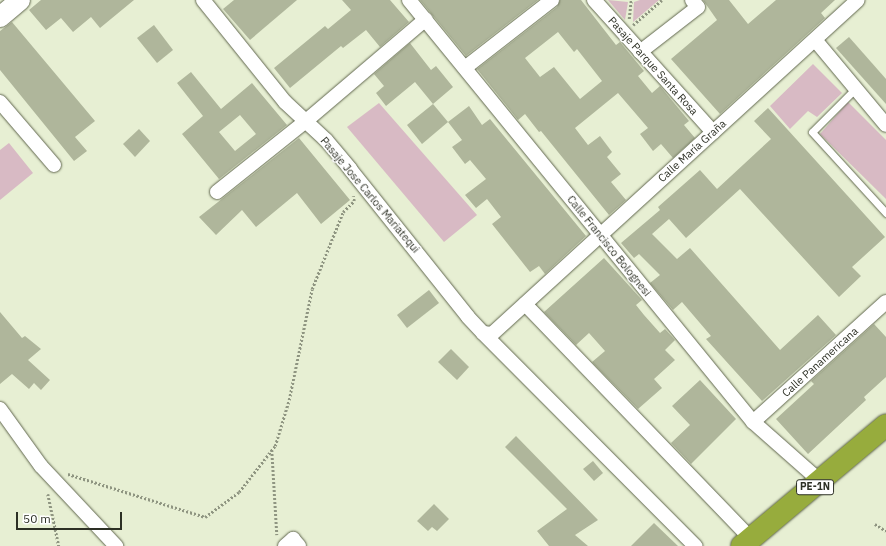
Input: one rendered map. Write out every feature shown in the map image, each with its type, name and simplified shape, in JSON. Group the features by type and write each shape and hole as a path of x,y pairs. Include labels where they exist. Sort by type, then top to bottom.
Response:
{"highway":[{"name":"PE-1N","path":"746,542 885,430"}],"street":[{"path":"0,17 20,0"},
{"name":"Pasaje Jose Carlos Mariatequi","path":"203,0 285,102 306,121 340,157 483,334 695,546"},
{"name":"Calle Francisco Bolognesi","path":"409,0 466,67 599,235 753,422 820,482"},
{"path":"466,67 552,0"},
{"name":"Pasaje Parque Santa Rosa","path":"594,0 713,132"},
{"name":"Calle María Graña","path":"525,304 599,235 816,41 858,0"},
{"path":"640,52 695,3"},
{"path":"217,192 306,121 426,20"},
{"path":"816,41 854,90 886,125"},
{"path":"0,102 54,165"},
{"path":"483,334 492,334 500,329 525,304 746,542"},
{"name":"Calle Panamericana","path":"753,422 885,305"},
{"path":"0,410 41,466 116,546"},
{"path":"281,544 293,539 299,546"}],"lane":[{"path":"854,90 812,132 886,213"}],"path":[{"path":"631,0 628,29 662,0"},
{"path":"59,546 41,466 205,517 239,492 272,450 289,400 312,289 343,212 354,201 352,194"},
{"path":"272,450 281,544"},
{"path":"875,524 886,531"}],"shaded area":[{"path":"608,0 628,2 625,20"},
{"path":"640,0 659,0 633,22 634,2"},
{"path":"813,64 842,93 817,117 808,111 790,129 770,106"},
{"path":"848,102 886,140 886,199 820,134"},
{"path":"379,103 477,215 444,242 347,127"},
{"path":"9,143 33,173 0,200 0,150"}],"building":[{"path":"41,0 134,0 100,28 91,17 73,32 61,18 46,30 29,10"},
{"path":"234,0 297,0 250,40 223,9"},
{"path":"342,0 390,0 409,22 380,47 366,30 343,48 341,46 290,88 274,68 325,26 328,29 351,10"},
{"path":"420,0 538,0 466,56"},
{"path":"560,0 581,0 616,45 620,42 644,71 638,76 652,93 660,86 689,121 684,125 695,138 673,158 661,144 653,151 640,134 648,128 618,93 575,128 588,145 600,136 612,152 607,157 621,174 611,182 626,200 609,215 541,131 539,132 525,114 518,120 477,69 557,7","holes":["558,32 574,52 577,49 602,81 580,99 554,67 540,77 525,58"]},
{"path":"703,0 729,0 748,24 776,0 835,0 821,13 825,18 720,114 671,59 717,20"},
{"path":"12,22 95,121 75,137 87,151 74,161 0,70 0,31"},
{"path":"154,25 173,50 157,63 137,38"},
{"path":"849,37 886,79 886,104 836,48"},
{"path":"410,43 431,70 436,66 453,87 433,104 415,82 386,106 376,93 384,86 374,74"},
{"path":"191,72 221,109 252,83 287,125 219,179 182,134 203,116 177,83","holes":["240,115 256,134 235,151 219,132"]},
{"path":"433,104 448,122 422,144 407,125"},
{"path":"469,106 482,125 490,119 586,236 545,274 539,266 530,272 492,224 501,217 487,199 476,208 465,195 486,179 470,160 465,164 452,147 462,140 448,122"},
{"path":"768,108 885,237 852,267 861,276 839,297 740,189 686,238 669,219 652,234 677,259 690,248 780,350 818,315 836,335 762,401 706,339 711,336 682,302 673,310 650,283 660,275 639,254 634,258 621,243 660,210 658,207 700,170 717,189 771,139 754,121"},
{"path":"139,129 150,141 135,157 123,144"},
{"path":"299,138 350,200 321,224 297,193 256,227 242,210 216,235 199,217"},
{"path":"604,258 642,300 636,305 644,315 660,333 665,329 675,340 665,350 675,360 654,379 662,388 638,409 592,362 605,351 589,333 576,345 544,312"},
{"path":"429,290 439,303 407,328 397,315"},
{"path":"0,312 22,338 25,336 41,349 28,360 50,380 41,390 34,383 29,389 12,374 0,384"},
{"path":"874,324 886,337 886,377 864,397 866,400 808,454 776,419 814,384 811,381"},
{"path":"451,349 469,367 457,380 438,362"},
{"path":"700,380 736,419 691,464 671,443 690,425 672,406"},
{"path":"516,436 598,520 575,535 588,546 549,546 537,531 567,509 505,447"},
{"path":"593,461 603,473 594,481 583,469"},
{"path":"434,504 449,519 437,531 432,527 428,531 417,521"},
{"path":"654,523 678,546 631,546"}]}
